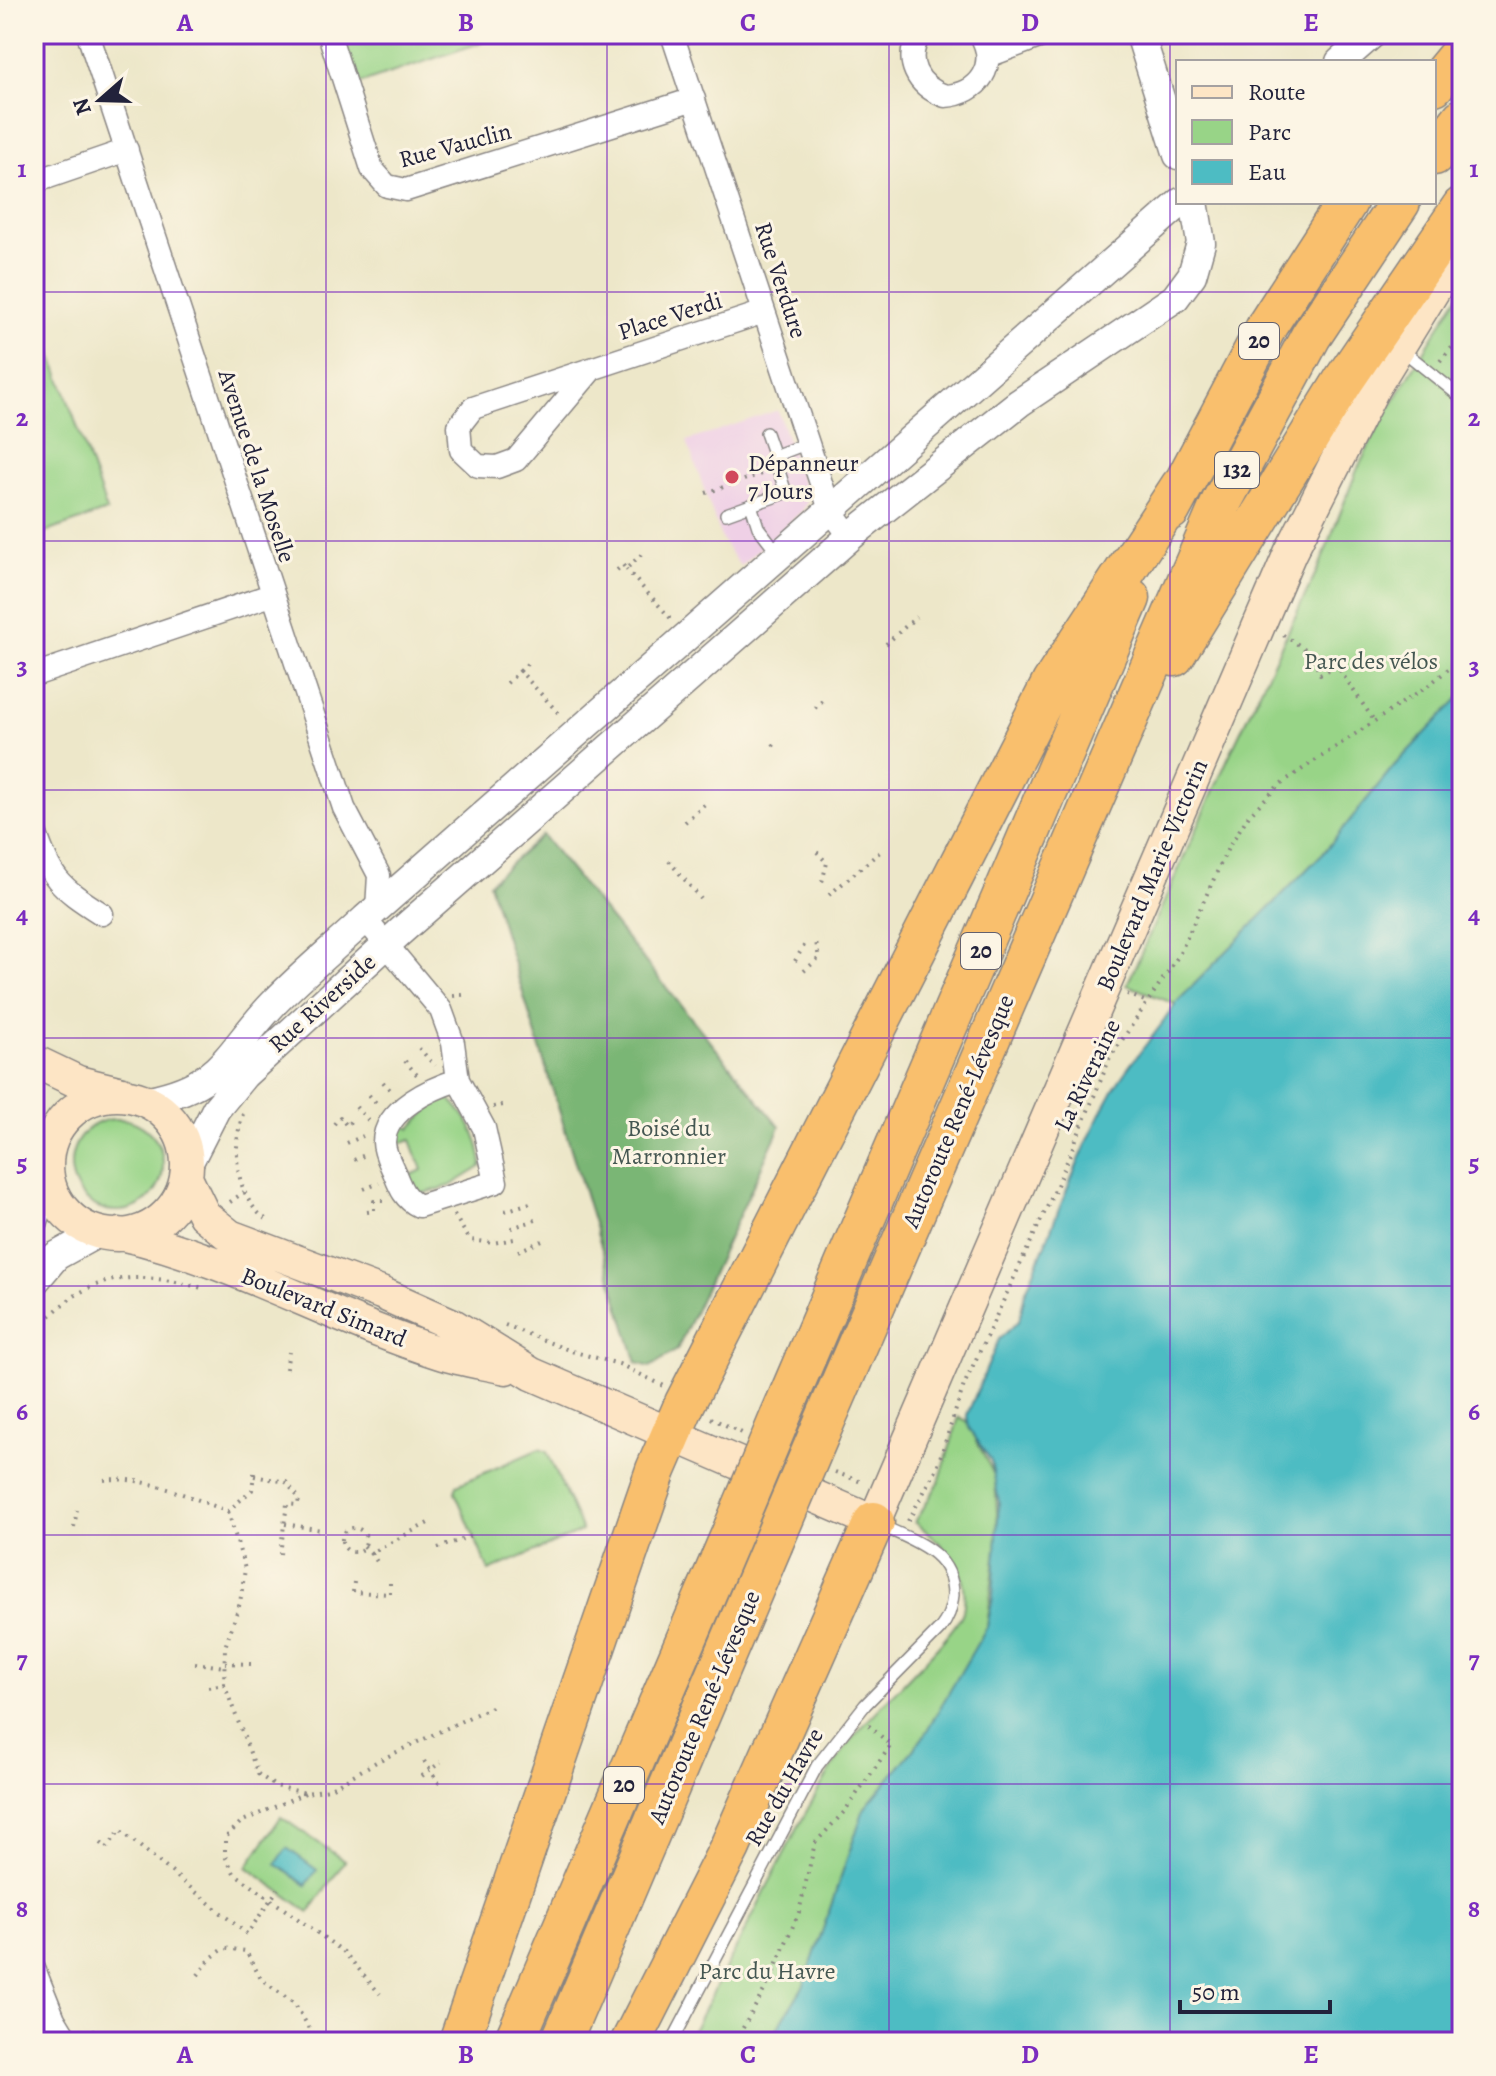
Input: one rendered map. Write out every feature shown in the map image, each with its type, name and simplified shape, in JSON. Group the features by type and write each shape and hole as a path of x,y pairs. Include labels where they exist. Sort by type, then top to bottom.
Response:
{"highway":[{"path":"1436,83 1462,51"},
{"path":"1436,152 1462,119"},
{"name":"Autoroute René-Lévesque","path":"514,2042 1181,486 1268,324 1346,204"},
{"name":"Autoroute René-Lévesque","path":"561,2042 1201,545 1244,457 1324,314 1399,204"},
{"path":"1110,758 1344,380 1462,207"},
{"path":"459,2042 671,1435 1052,683 1181,486"},
{"path":"631,2042 892,1520"}],"main road":[{"name":"Boulevard Marie-Victorin","path":"892,1520 1290,553 1355,421 1462,244"},
{"path":"34,1061 78,1082 139,1097 162,1108 178,1126 186,1172 179,1199 162,1217 136,1230 107,1234 77,1225 63,1213 54,1198 48,1160 34,1114"},
{"path":"48,1160 60,1124 80,1108 104,1097 139,1097"},
{"name":"Boulevard Simard","path":"186,1172 204,1215 230,1236 343,1277 453,1325 532,1374 671,1435 892,1520"},
{"name":"Boulevard Simard","path":"107,1234 204,1256 368,1327 442,1354 532,1374"}],"street":[{"name":"Avenue de la Moselle","path":"88,34 271,595 344,808 380,879 371,914"},
{"name":"Rue Vauclin","path":"329,34 372,169 387,186 406,190 694,99"},
{"name":"Rue Verdure","path":"672,34 830,509 850,537"},
{"path":"920,34 913,47 915,72 922,83 945,96 971,90 980,81 988,56 980,34"},
{"path":"988,56 1047,34"},
{"path":"1140,34 1176,149"},
{"path":"1342,60 1372,34"},
{"path":"34,182 127,150"},
{"path":"779,554 1179,204"},
{"path":"850,537 1019,403 1175,298 1192,275 1201,243 1194,204"},
{"name":"Place Verdi","path":"592,369 516,460 497,467 478,466 461,450 459,426 473,408 764,312"},
{"name":"Rue Riverside","path":"186,1172 207,1123 232,1087 388,944 850,537"},
{"name":"Rue Riverside","path":"139,1097 192,1089 208,1079 278,999 779,554"},
{"path":"34,675 271,595"},
{"path":"34,829 49,871 64,889 102,914"},
{"path":"371,914 388,944 441,1010 453,1043 458,1080 484,1128 496,1182 419,1206 406,1198 398,1184 385,1147 386,1132 418,1097 458,1080"},
{"path":"34,1221 48,1160"},
{"path":"34,1282 56,1256 107,1234"},
{"path":"34,1969 54,2019 68,2042 101,2042"}],"lane":[{"path":"1397,347 1432,371 1462,398"},
{"path":"726,514 786,493 766,433"},
{"path":"774,456 808,443"},
{"path":"751,505 758,527 779,554"},
{"name":"Rue du Havre","path":"672,2042 817,1766 865,1705 940,1629 949,1614 952,1581 942,1559 892,1520"}],"path":[{"path":"1432,371 1462,336"},
{"path":"706,493 759,475"},
{"path":"626,569 643,553"},
{"path":"617,570 623,565 677,625"},
{"path":"886,644 916,617"},
{"path":"1286,636 1310,652 1320,674 1337,666 1375,722"},
{"name":"La Riveraine","path":"892,1520 936,1470 964,1385 1055,1190 1103,1073 1118,1043 1179,955 1228,848 1249,815 1280,784 1375,722 1462,658"},
{"path":"507,683 529,662"},
{"path":"520,671 567,722"},
{"path":"815,708 822,701"},
{"path":"685,822 708,801"},
{"path":"829,895 881,851"},
{"path":"817,852 827,863 821,886"},
{"path":"669,861 701,899"},
{"path":"804,971 819,958 816,942"},
{"path":"795,961 805,944"},
{"path":"1121,992 1147,1002"},
{"path":"419,1048 435,1066"},
{"path":"405,1061 422,1080"},
{"path":"227,1205 244,1192 237,1150 247,1106"},
{"path":"356,1107 373,1126"},
{"path":"334,1124 340,1117 347,1126 352,1119"},
{"path":"347,1143 363,1137"},
{"path":"364,1189 385,1181"},
{"path":"367,1212 374,1211 374,1201 383,1201"},
{"path":"505,1211 530,1203"},
{"path":"453,1209 470,1240 493,1243 514,1239"},
{"path":"511,1228 536,1220"},
{"path":"518,1251 547,1242 547,1239"},
{"name":"Boulevard Simard","path":"34,1334 68,1299 102,1281 124,1277 174,1281 209,1290"},
{"path":"286,1369 289,1352"},
{"path":"228,1511 252,1490 254,1474 286,1482 299,1498 298,1505 287,1504 280,1554"},
{"path":"104,1480 123,1479 160,1487 228,1511"},
{"path":"74,1527 77,1510"},
{"path":"228,1511 245,1569 240,1603 225,1647 224,1684 258,1774 275,1786 306,1793"},
{"path":"371,1553 430,1522"},
{"path":"285,1524 322,1530"},
{"path":"364,1546 360,1550 348,1550 340,1539 348,1530 360,1530 364,1534 364,1546 380,1566"},
{"path":"438,1548 474,1535"},
{"path":"354,1582 353,1592 390,1594 390,1581"},
{"path":"195,1663 251,1664"},
{"path":"208,1687 224,1684"},
{"path":"380,1994 344,1952 234,1873 225,1856 225,1838 241,1822 306,1793 329,1789 493,1706"},
{"path":"735,2042 770,1980 799,1912 815,1843 844,1812 891,1745 865,1722"},
{"path":"424,1761 442,1787"},
{"path":"422,1776 441,1762"},
{"path":"101,1843 107,1848 120,1830 247,1934 278,1889"},
{"path":"198,1975 211,1958 225,1948 246,1951 261,1979 295,2004 308,2026 311,2042"}],"shaded area":[{"path":"778,410 808,500 802,511 740,566 722,540 687,441"}],"green space":[{"path":"329,34 506,34 347,88"},
{"name":"Parc des vélos","path":"1462,289 1462,695 1394,766 1326,850 1175,1004 1127,985 1229,756 1321,562 1357,470 1381,422"},
{"path":"34,304 107,511 34,536"},
{"name":"Boisé du Marronnier","path":"542,835 780,1127 677,1350 650,1367 637,1363 489,883"},
{"path":"442,1096 448,1097 472,1128 482,1166 450,1186 417,1195 405,1178 422,1170 411,1140 393,1146 397,1130 403,1124 410,1129 431,1107 428,1103"},
{"path":"117,1119 135,1122 150,1132 160,1147 163,1165 160,1183 150,1198 135,1208 117,1211 99,1208 84,1198 74,1183 71,1165 74,1147 84,1132 99,1122"},
{"name":"Parc du Havre","path":"959,1417 967,1421 995,1477 998,1531 987,1627 922,1739 864,1809 804,1985 769,2042 687,2042 827,1775 852,1739 931,1654 958,1622 963,1611 965,1596 959,1570 945,1549 915,1522 939,1482"},
{"path":"539,1449 547,1452 582,1531 489,1571 455,1492 457,1485"},
{"path":"281,1817 345,1861 309,1912 247,1867"}],"water":[{"path":"1462,695 1462,2042 769,2042 804,1985 864,1809 922,1739 987,1627 993,1597 999,1502 991,1461 969,1428 967,1415 999,1339 1019,1321 1025,1293 1101,1113 1121,1078 1175,1004 1326,850 1394,766"},
{"path":"287,1848 317,1870 306,1885 276,1864"}],"place":[{"name":"Dépanneur 7 Jours","path":"732,477"}]}
